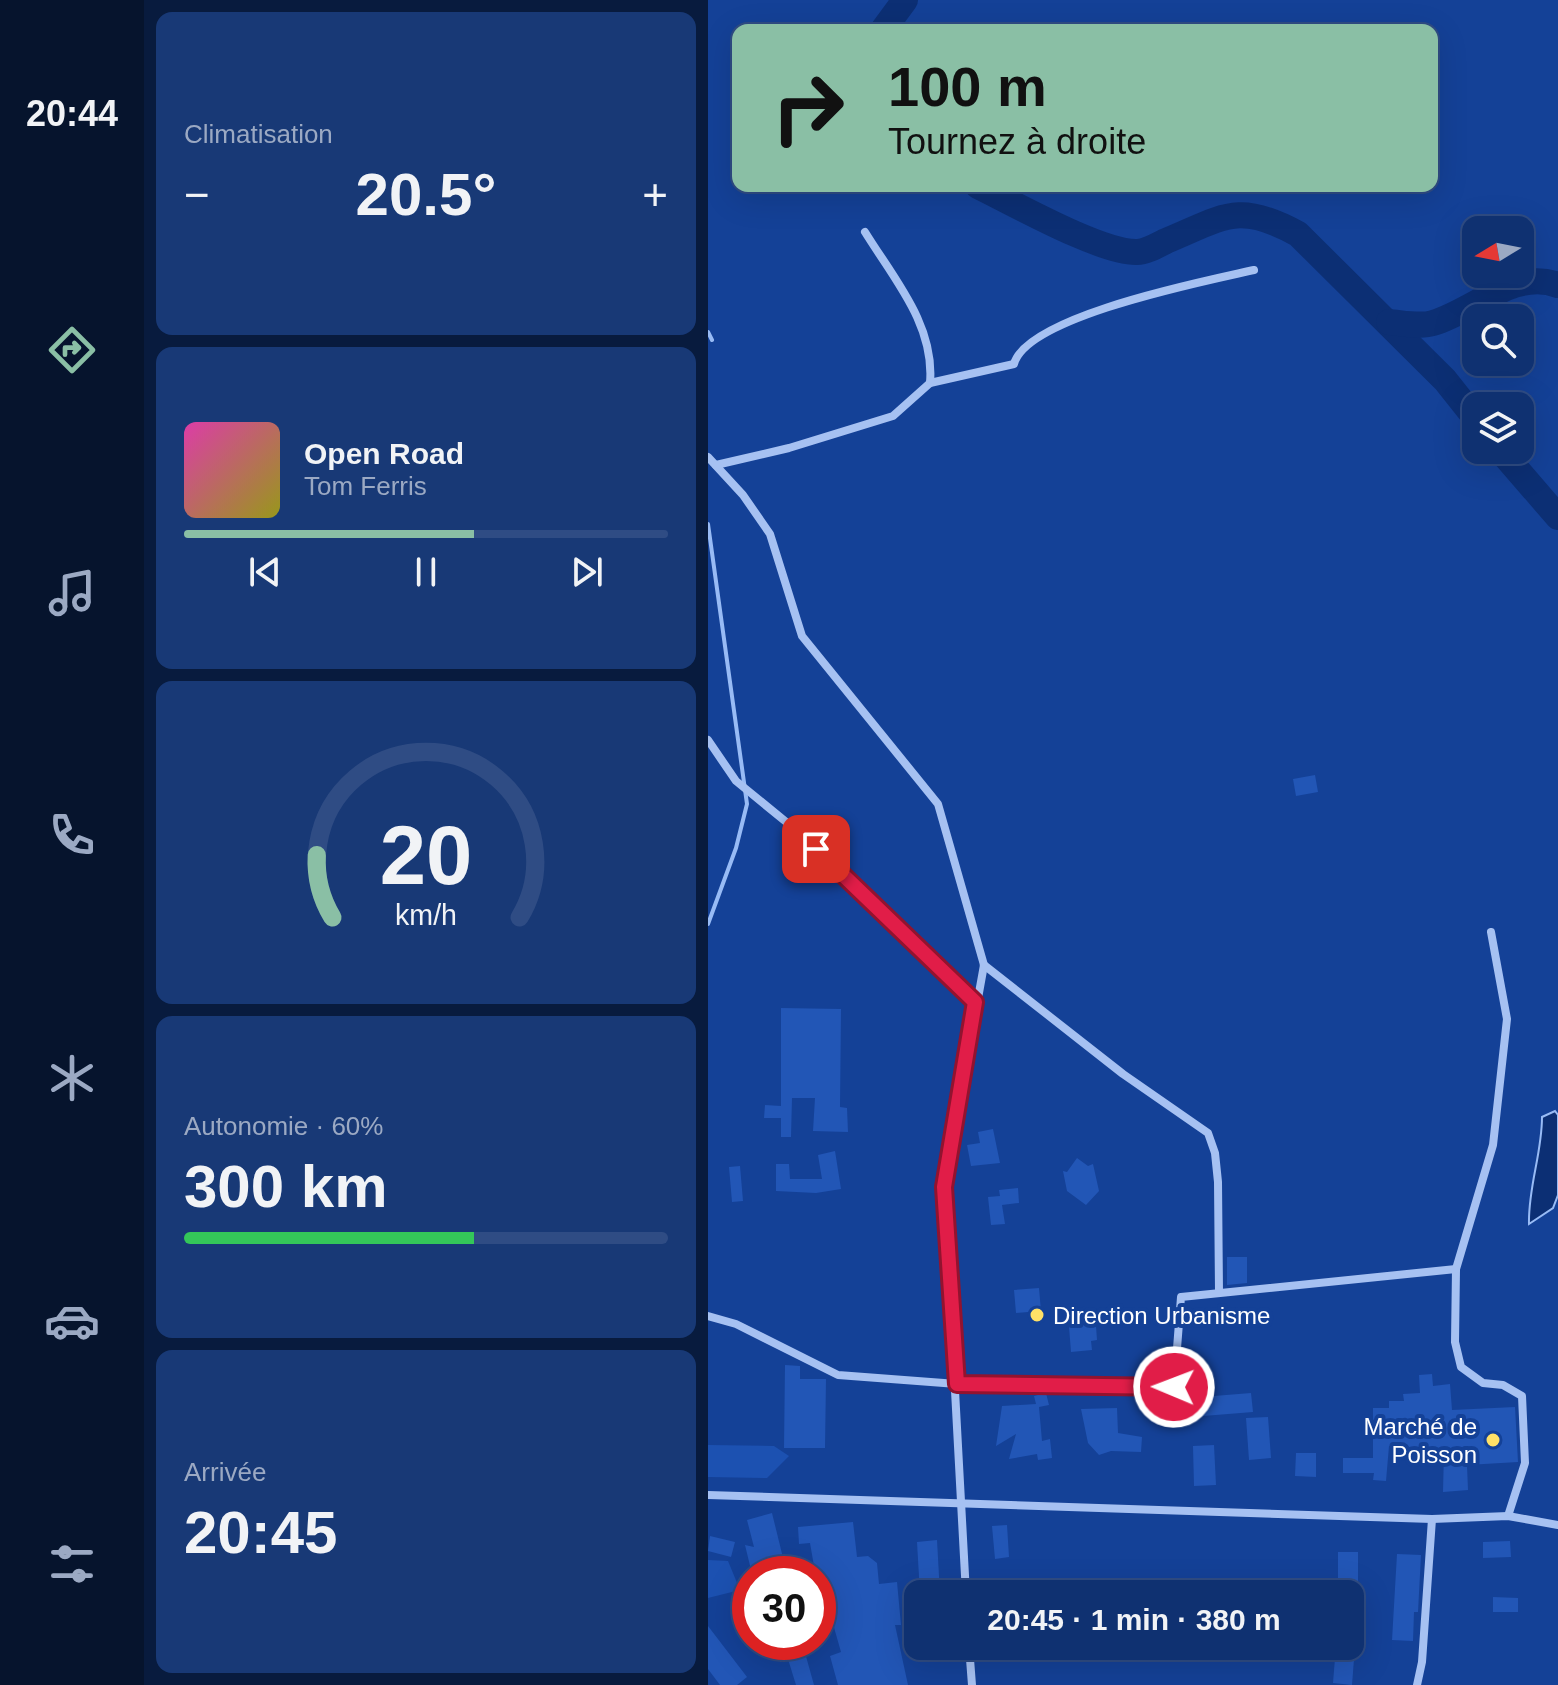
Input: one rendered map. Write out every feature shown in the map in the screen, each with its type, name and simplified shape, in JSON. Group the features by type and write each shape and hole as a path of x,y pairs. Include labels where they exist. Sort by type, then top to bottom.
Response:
{"street":[{"path":"865,232 914,308 931,362 930,383"},
{"path":"716,465 789,448 893,416 930,383 1014,364 1017,354 1049,328 1134,300 1254,270"},
{"path":"708,457 770,534 802,636 938,804 984,965 944,1187 965,1580"},
{"path":"708,740 736,781 796,830 975,1002"},
{"path":"1491,932 1507,1019 1493,1145 1456,1269 1455,1342 1461,1367 1483,1383 1503,1385 1522,1396 1525,1463 1508,1516"},
{"path":"984,965 1123,1074 1208,1133 1215,1153 1218,1182 1219,1292"},
{"path":"708,1316 736,1324 838,1375 957,1384 1174,1387 1181,1297 1456,1269"},
{"path":"708,1495 1432,1519 1508,1516 1558,1525"},
{"path":"1417,1685 1422,1662 1432,1519"},
{"path":"970,1660 972,1685"}],"shaded area":[{"path":"1555,1111 1558,1115 1558,1195 1553,1208 1529,1224 1542,1117"},
{"path":"708,1445 774,1446 789,1456 767,1478 708,1477"},
{"path":"708,1560 728,1561 732,1571 732,1592 708,1598"}],"building":[{"path":"1315,775 1318,792 1296,796 1293,779"},
{"path":"781,1008 841,1009 840,1107 847,1108 848,1132 813,1131 815,1098 792,1098 791,1137 781,1137 781,1118 764,1118 765,1105 781,1106"},
{"path":"993,1129 1000,1163 971,1166 967,1145 980,1143 978,1132"},
{"path":"835,1151 841,1189 816,1193 776,1191 776,1164 789,1164 790,1179 822,1179 818,1155"},
{"path":"1077,1158 1088,1166 1093,1164 1099,1191 1086,1205 1067,1191 1063,1171 1067,1172"},
{"path":"740,1166 743,1201 732,1202 729,1167"},
{"path":"1018,1188 1019,1203 1002,1205 1005,1224 991,1225 988,1197 1000,1196 999,1190"},
{"path":"1227,1257 1247,1257 1247,1283 1227,1285"},
{"path":"1039,1288 1041,1311 1016,1313 1014,1290"},
{"path":"1088,1313 1089,1326 1096,1326 1097,1340 1091,1341 1092,1350 1071,1352 1068,1314"},
{"path":"785,1365 800,1366 800,1379 826,1379 825,1448 784,1448"},
{"path":"1432,1374 1433,1386 1450,1384 1452,1410 1515,1407 1518,1462 1467,1465 1468,1490 1443,1492 1444,1451 1389,1446 1386,1481 1373,1480 1374,1473 1343,1473 1343,1458 1373,1458 1373,1408 1389,1408 1389,1401 1404,1401 1403,1394 1420,1393 1419,1375"},
{"path":"1046,1393 1049,1405 1039,1407 1042,1441 1050,1439 1052,1458 1038,1460 1037,1454 1009,1459 1016,1434 996,1446 1002,1406 1036,1404 1034,1396"},
{"path":"1251,1393 1253,1412 1191,1417 1189,1398"},
{"path":"1117,1408 1118,1433 1142,1437 1141,1452 1111,1451 1099,1455 1088,1443 1081,1409"},
{"path":"1268,1417 1271,1458 1249,1460 1246,1418"},
{"path":"1214,1445 1216,1485 1194,1486 1193,1446"},
{"path":"1296,1453 1316,1453 1316,1477 1295,1476"},
{"path":"772,1513 783,1556 748,1556 745,1545 754,1547 747,1520"},
{"path":"853,1522 857,1557 868,1556 877,1563 879,1584 897,1582 901,1625 895,1625 908,1685 838,1685 831,1660 836,1660 836,1654 841,1652 836,1634 836,1556 812,1556 810,1543 799,1544 798,1527"},
{"path":"1007,1525 1009,1557 995,1559 992,1526"},
{"path":"710,1536 735,1542 731,1557 708,1551"},
{"path":"937,1540 939,1580 919,1580 917,1542"},
{"path":"1510,1541 1511,1557 1483,1558 1483,1542"},
{"path":"1338,1552 1358,1552 1358,1580 1338,1580"},
{"path":"1397,1554 1421,1555 1413,1641 1392,1640"},
{"path":"1493,1597 1518,1598 1518,1612 1493,1612"},
{"path":"708,1626 747,1677 737,1685 720,1685 708,1669"},
{"path":"788,1660 807,1660 814,1685 796,1685"},
{"path":"1335,1660 1354,1660 1352,1685 1333,1683"}],"waterway":[{"path":"887,24 905,0"},
{"path":"990,192 1080,236 1137,252 1231,216 1245,215 1277,224 1298,234 1445,380 1462,401"},
{"path":"1389,322 1428,324 1526,282 1542,281 1558,285"},
{"path":"708,332 712,340"},
{"path":"1512,464 1558,517"},
{"path":"708,524 747,804 736,848 708,924"}],"place":[{"name":"Direction Urbanisme","path":"1037,1315"},
{"name":"Marché de Poisson","path":"1493,1440"}],"route":[{"path":"816,849 975,1002 944,1187 957,1384 1174,1387"}]}
